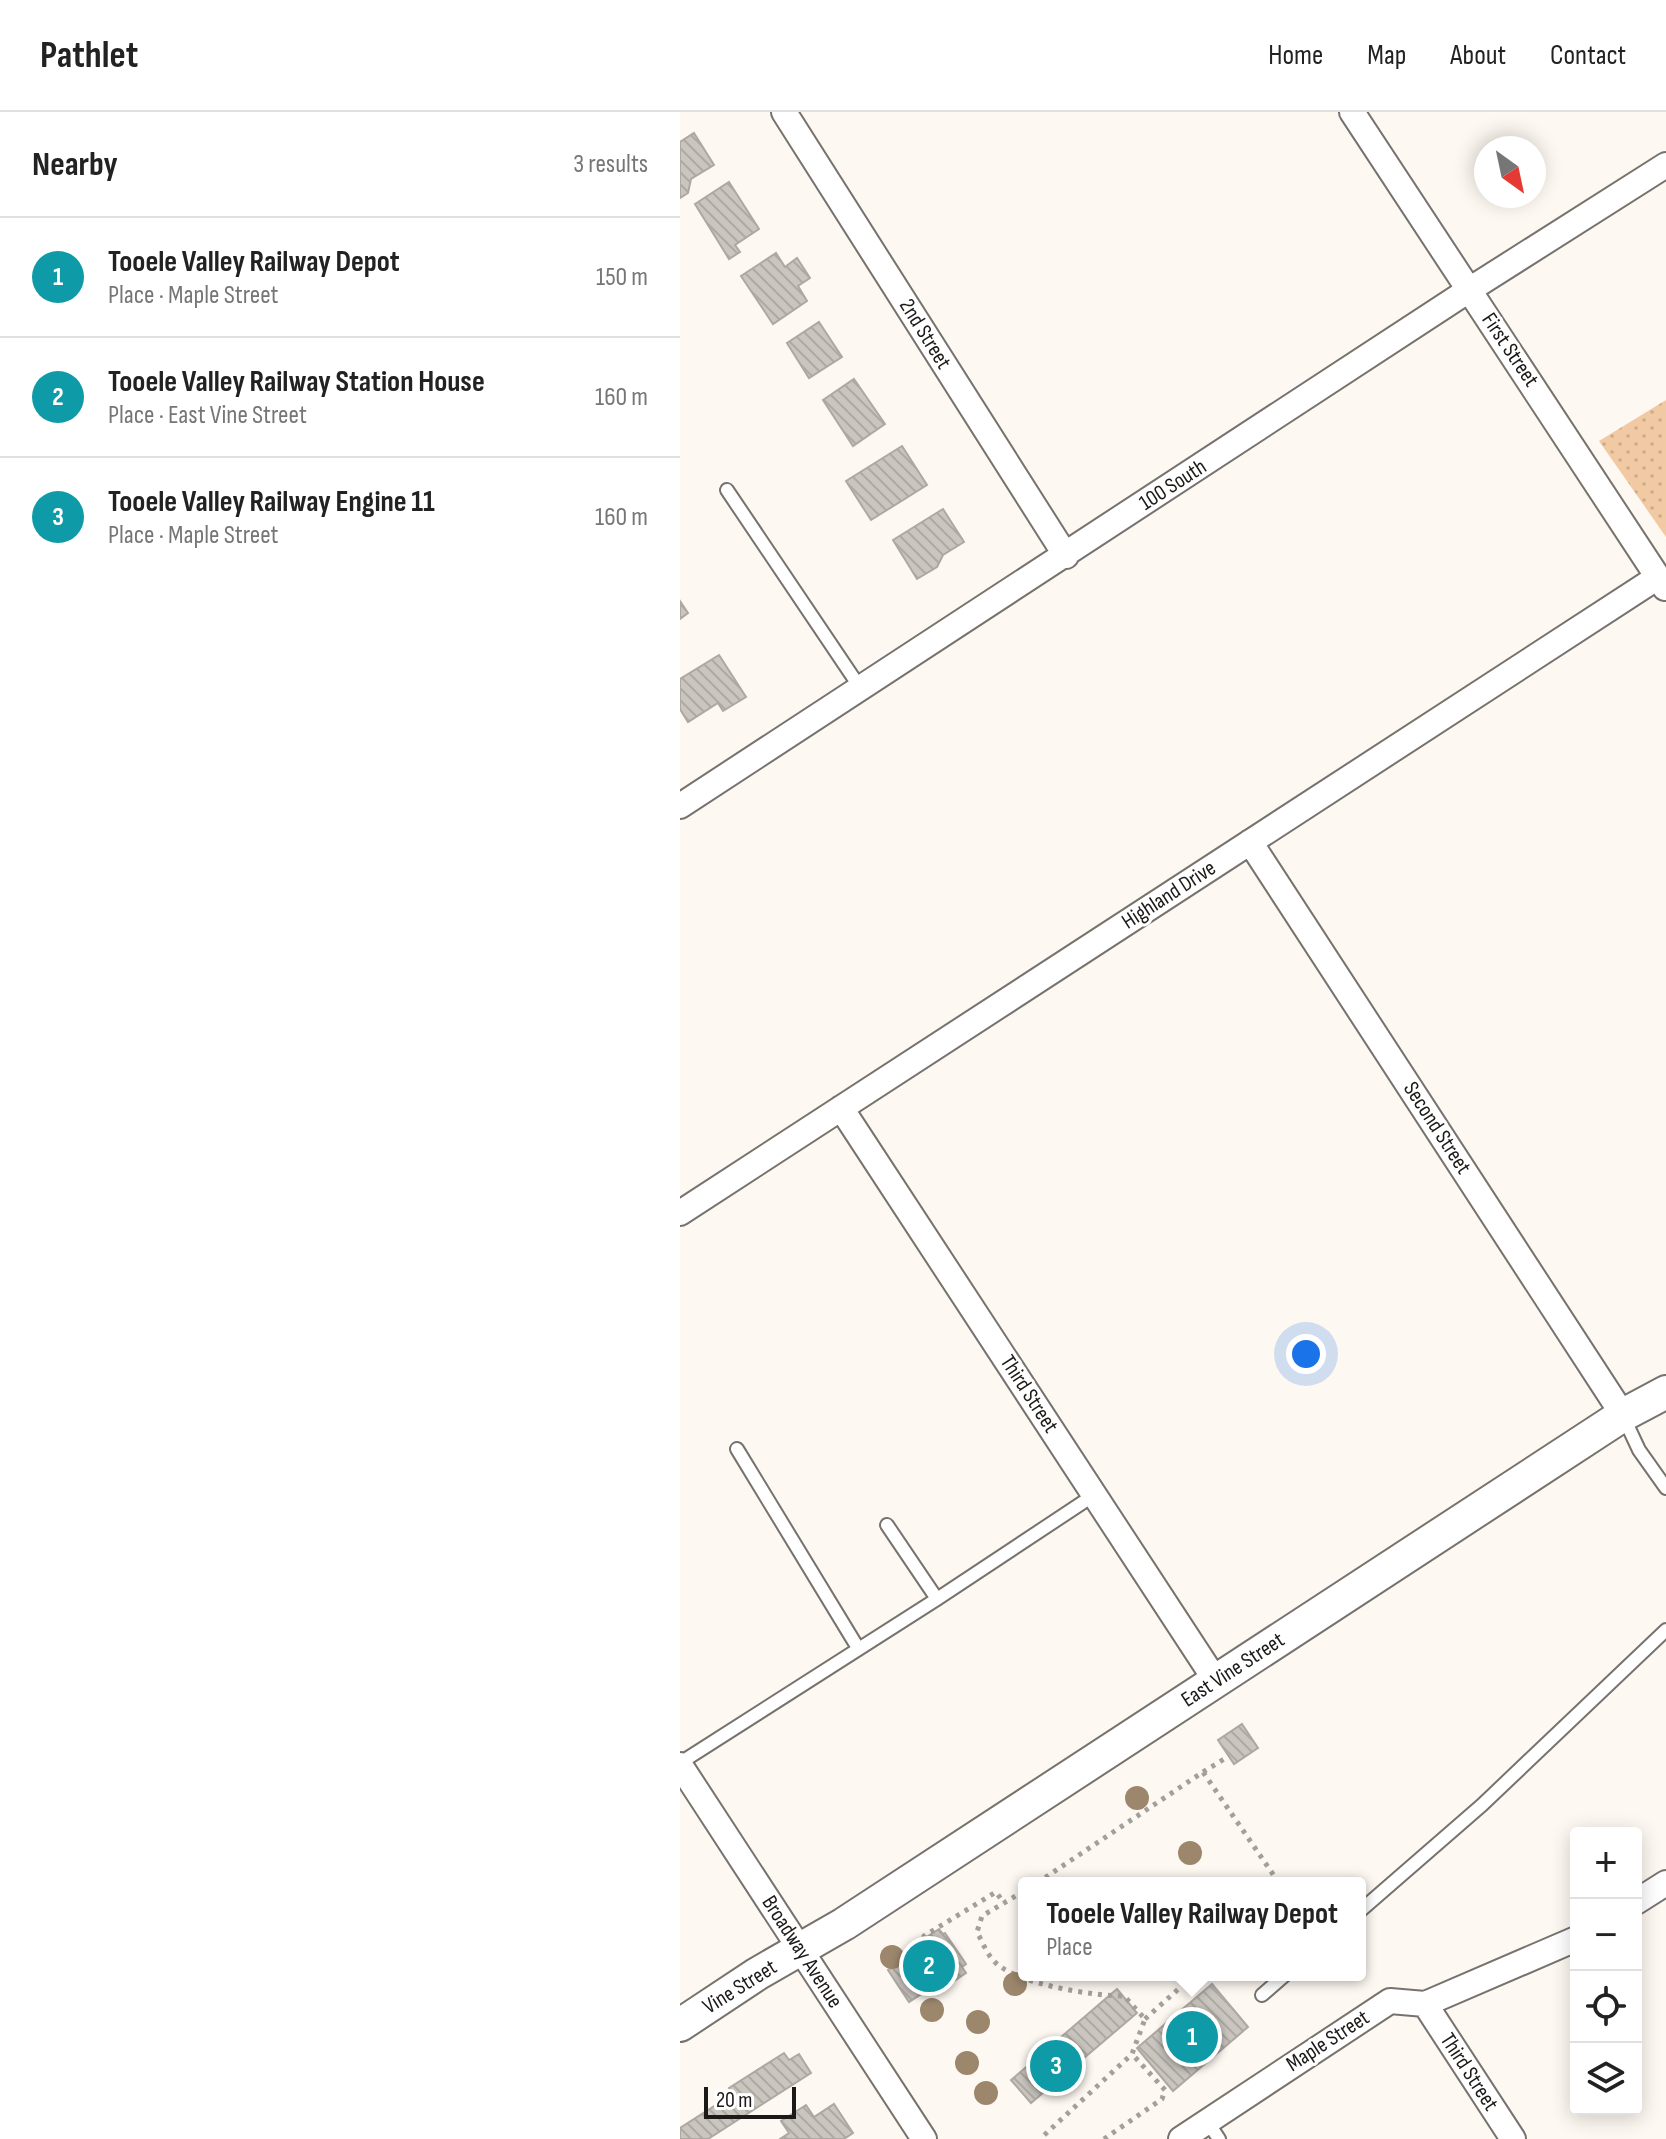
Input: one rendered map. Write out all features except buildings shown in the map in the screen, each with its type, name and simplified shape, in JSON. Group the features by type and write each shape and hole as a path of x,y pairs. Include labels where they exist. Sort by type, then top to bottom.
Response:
{"street":[{"name":"2nd Street","path":"784,112 1066,556"},
{"name":"First Street","path":"1352,112 1662,583"},
{"name":"100 South","path":"680,806 1469,290 1666,165"},
{"name":"Highland Drive","path":"680,1213 1250,842 1662,583"},
{"name":"Second Street","path":"1250,842 1623,1415"},
{"name":"Third Street","path":"841,1108 1216,1681"},
{"name":"East Vine Street","path":"800,1950 1623,1415 1666,1392"},
{"name":"Broadway Avenue","path":"680,1764 924,2139"},
{"path":"1641,1899 1666,1883"},
{"name":"Maple Street","path":"1181,2139 1213,2130 1390,2001 1425,2004 1570,1942"},
{"name":"Vine Street","path":"680,2025 800,1950"},
{"name":"Third Street","path":"1425,2004 1513,2139"}],"lane":[{"path":"727,490 861,689"},
{"path":"1623,1415 1639,1450 1666,1488"},
{"path":"737,1449 858,1648"},
{"path":"680,1764 1094,1495"},
{"path":"887,1525 937,1599"},
{"path":"1366,1906 1482,1805 1666,1630"},
{"path":"1262,1995 1278,1981"}],"path":[{"path":"1046,1877 1229,1756"},
{"path":"1203,1772 1275,1877"},
{"path":"925,1938 996,1892 1004,1903"},
{"path":"1018,1895 982,1916 977,1932 994,1962 1018,1974"},
{"path":"1035,1981 1104,1996 1124,1996 1145,2019"},
{"path":"1040,2139 1132,2054 1145,2019 1187,1981"},
{"path":"1104,2139 1162,2099 1165,2090 1154,2073 1132,2054"}],"shaded area":[{"path":"1666,400 1666,537 1599,441"}],"place":[{"name":"Tooele Valley Railway Station House","path":"929,1966"},
{"name":"Tooele Valley Railway Depot","path":"1192,2037"},
{"name":"Tooele Valley Railway Engine 11","path":"1056,2066"}]}
